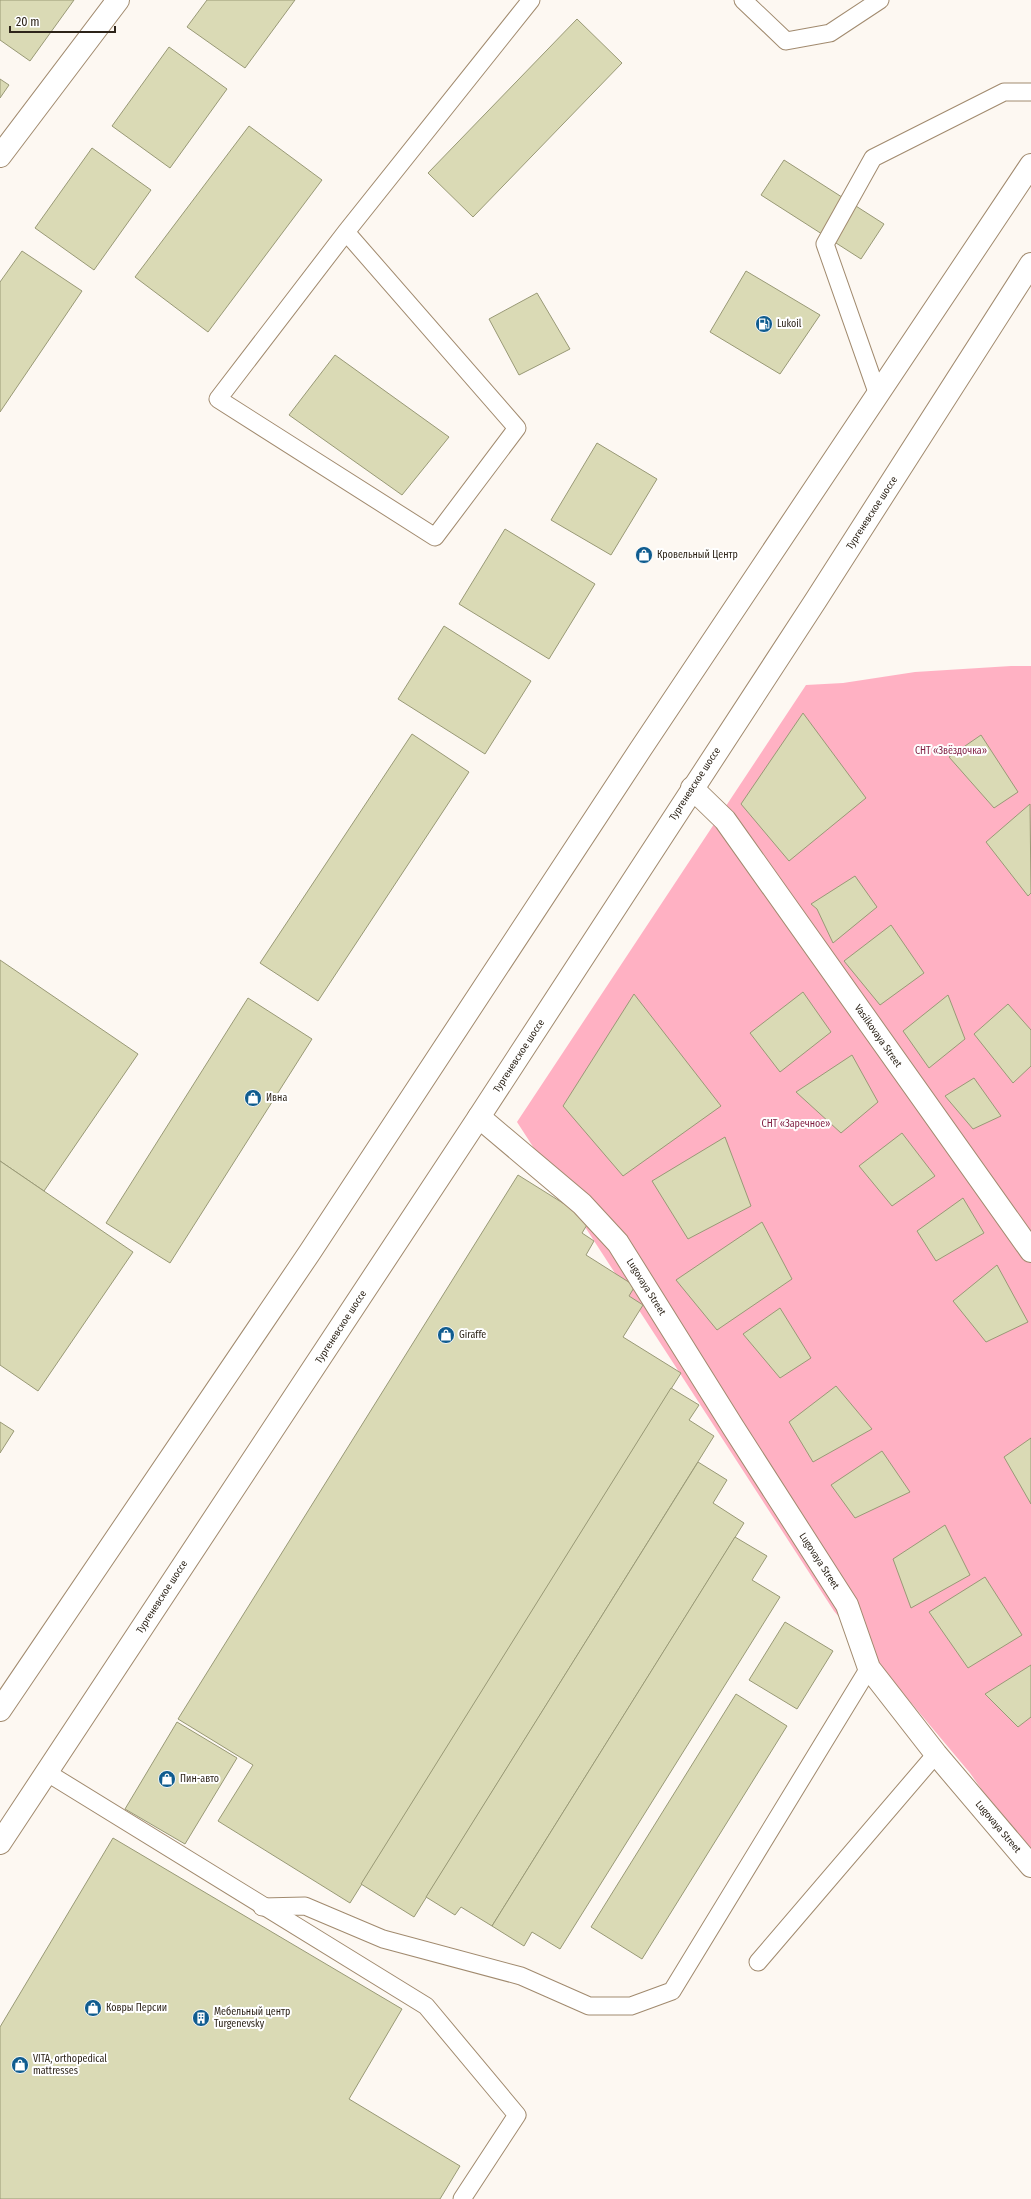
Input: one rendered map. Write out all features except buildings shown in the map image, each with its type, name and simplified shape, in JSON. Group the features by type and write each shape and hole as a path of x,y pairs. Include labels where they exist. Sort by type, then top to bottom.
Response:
{"main road":[{"path":"0,156 118,0"},
{"path":"0,1710 310,1252 640,750 1031,165"},
{"name":"Тургеневское шоссе","path":"0,1844 46,1772 479,1117 692,788 820,594 1031,264"},
{"name":"Vasilkovaya Street","path":"692,788 725,820 1031,1251"},
{"name":"Lugovaya Street","path":"479,1117 582,1204 618,1243 847,1605 869,1668 936,1754 1031,1866"}],"lane":[{"path":"346,232 517,428 435,537 218,399 346,232 531,0"},
{"path":"743,0 786,41 830,33 879,0"},
{"path":"878,395 826,244 874,158 1004,92 1031,92"},
{"path":"262,1907 305,1906 383,1939 521,1976 589,2006 631,2006 672,1991 869,1668"},
{"path":"758,1962 936,1754"},
{"path":"46,1772 262,1907 426,2006 517,2115 462,2198"}],"green space":[{"name":"СНТ «Заречное»","path":"1031,666 1031,1860 970,1773 834,1611 517,1122 806,685 843,683 915,672"}],"place":[{"name":"Lukoil","path":"764,324"},
{"name":"Кровельный Центр","path":"644,555"},
{"name":"Ивна","path":"253,1098"},
{"name":"Giraffe","path":"446,1335"},
{"name":"Пин-авто","path":"167,1779"},
{"name":"Ковры Персии","path":"93,2008"},
{"name":"Мебельный центр Turgenevsky","path":"201,2018"},
{"name":"VITA, orthopedical mattresses","path":"20,2065"}],"park label":[{"name":"СНТ «Звёздочка»","path":"951,751"}]}
